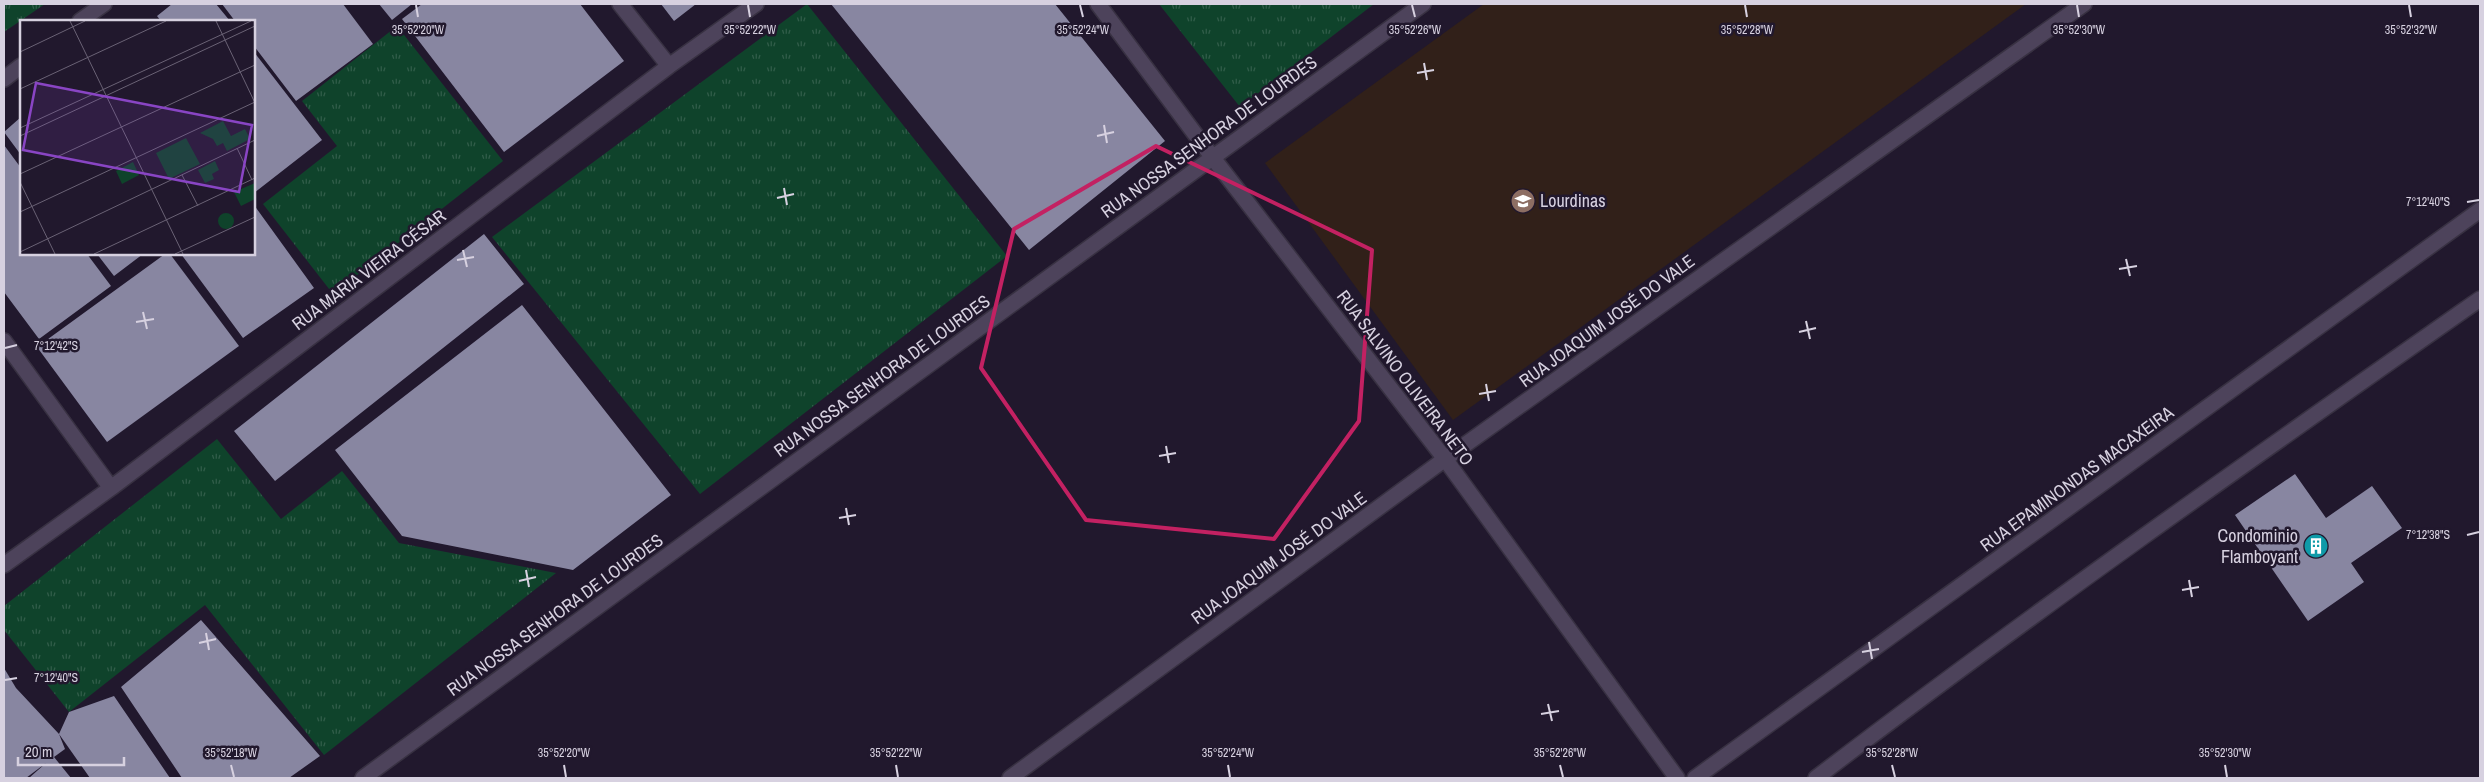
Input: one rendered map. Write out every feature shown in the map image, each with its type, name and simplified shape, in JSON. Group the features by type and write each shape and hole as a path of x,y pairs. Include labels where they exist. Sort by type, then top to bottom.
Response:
{"street":[{"path":"81,20 104,4"},
{"path":"620,4 669,66"},
{"name":"RUA MARIA VIEIRA CÉSAR","path":"4,565 111,488 669,66 756,4"},
{"name":"RUA SALVINO OLIVEIRA NETO","path":"1098,4 1213,158 1445,459 1677,778"},
{"name":"RUA NOSSA SENHORA DE LOURDES","path":"363,778 1423,4"},
{"name":"RUA JOAQUIM JOSÉ DO VALE","path":"1010,778 1445,459 2084,4"},
{"path":"4,79 20,67"},
{"name":"RUA EPAMINONDAS MACAXEIRA","path":"1695,778 2480,210"},
{"path":"1816,778 1908,708 2116,556 2480,299"},
{"path":"4,341 111,488"}],"highlighted area":[{"path":"1156,146 1372,250 1359,421 1274,539 1086,520 981,368 1014,229"}],"shaded area":[{"name":"Lourdinas","path":"1484,4 2026,4 1453,420 1265,163"}],"green space":[{"path":"4,4 45,4 20,20 4,32"},
{"path":"807,4 1007,256 700,494 492,237"},
{"path":"1159,4 1374,4 1240,107"},
{"path":"397,26 503,161 333,294 263,204 337,146 302,101"},
{"path":"217,439 281,519 342,471 399,543 556,573 324,755 205,605 69,712 4,630 4,606"}],"building":[{"path":"172,4 216,4 229,20 160,20 157,16"},
{"path":"222,4 343,4 373,44 296,101 255,47 255,20 234,20"},
{"path":"379,4 412,4 392,20"},
{"path":"422,4 580,4 624,61 504,152 402,19"},
{"path":"661,4 696,4 674,21"},
{"path":"831,4 1055,4 1165,141 1029,250"},
{"path":"255,53 322,140 255,192"},
{"path":"20,118 20,154 4,132"},
{"path":"4,145 20,167 20,255 88,255 111,286 39,339 4,292"},
{"path":"255,206 314,288 243,338 182,255 255,255"},
{"path":"484,234 524,284 275,481 234,431"},
{"path":"98,255 142,255 114,276"},
{"path":"164,255 171,255 239,346 107,442 37,347"},
{"path":"522,305 671,495 573,570 402,536 335,450"},
{"name":"Condominio Flamboyant","path":"2295,474 2326,518 2372,486 2402,528 2351,563 2364,582 2308,621 2235,515"},
{"path":"201,620 320,756 289,778 182,778 121,687"},
{"path":"4,668 16,688 59,734 65,749 54,757 71,778 29,778 46,763 26,778 4,778"},
{"path":"114,696 170,778 90,778 59,734 69,712"}],"place":[{"name":"Lourdinas","path":"1523,201"},
{"name":"Condominio Flamboyant","path":"2316,546"}]}
